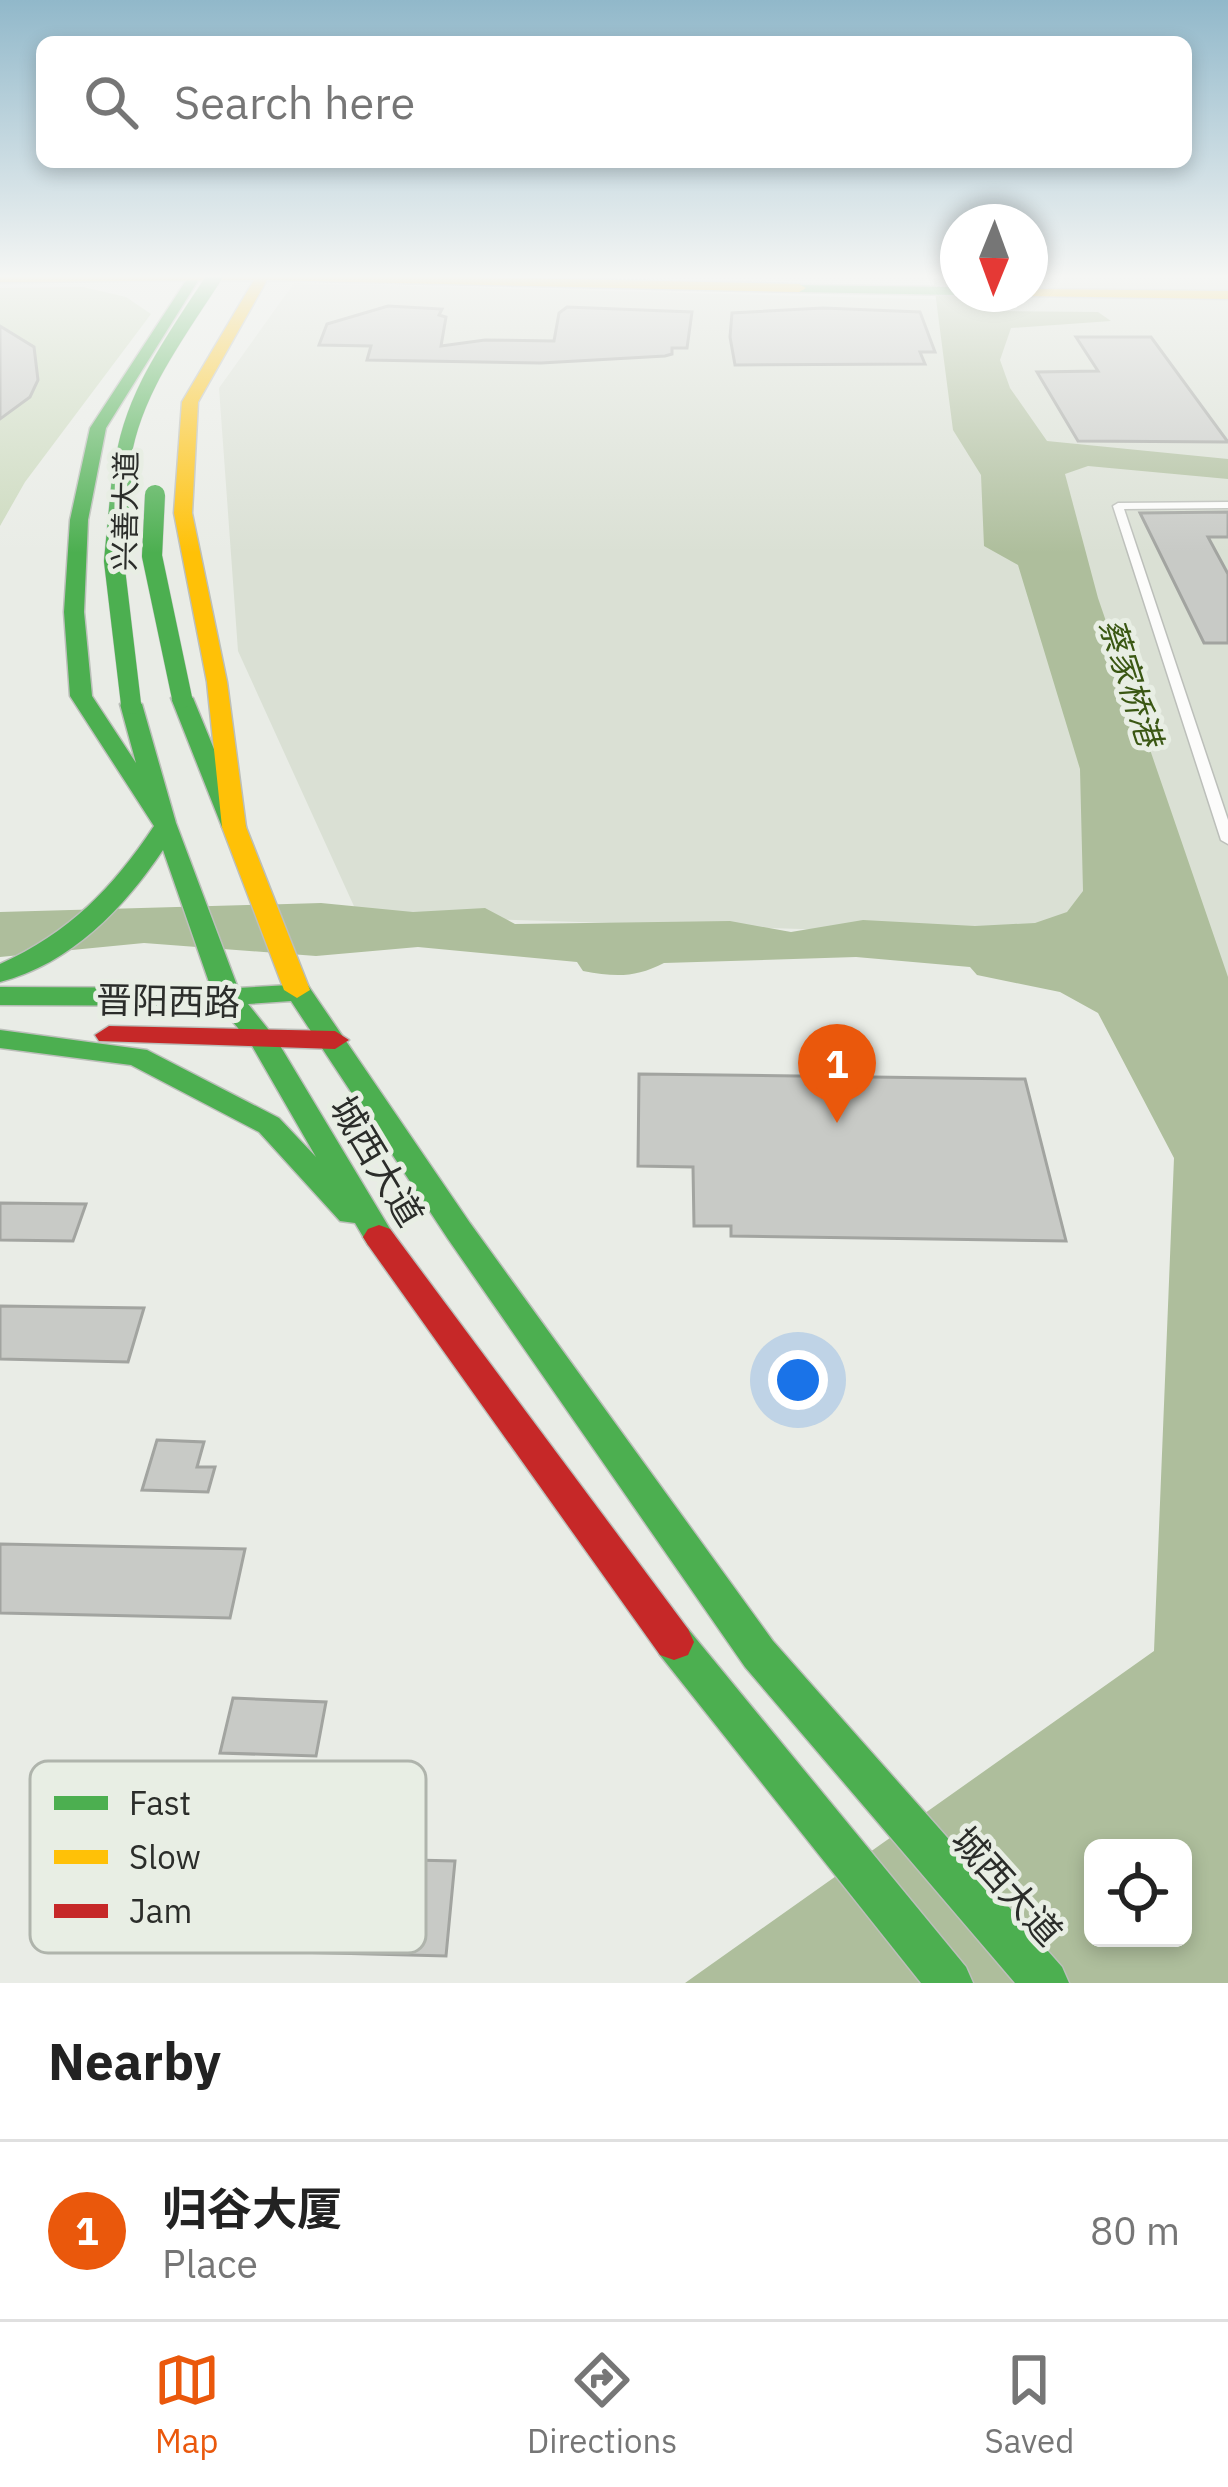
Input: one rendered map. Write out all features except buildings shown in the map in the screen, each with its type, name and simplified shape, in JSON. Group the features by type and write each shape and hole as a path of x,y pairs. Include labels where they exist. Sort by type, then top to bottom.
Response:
{"main road":[{"name":"城西大道","path":"136,369 98,428 80,520 74,612 81,696 165,824 228,997 262,1039 388,1252 713,1695 950,1983"},
{"name":"兴善大道","path":"156,369 125,439 114,561 130,704 165,824"},
{"name":"兴善大道","path":"187,369 161,436 152,556 182,698 233,827"},
{"name":"城西大道","path":"208,369 190,402 183,513 217,682 233,827 298,992 335,1040 459,1231 760,1654 854,1768 1046,1983"},
{"path":"0,974 40,959 103,919 124,894 165,824"},
{"name":"晋阳西路","path":"0,996 228,997 298,992"},
{"path":"0,1036 137,1057 269,1125 388,1252"},
{"name":"晋阳西路","path":"0,1036 335,1040"}],"lane":[{"path":"1228,505 1118,506 1228,840"}],"shaded area":[{"path":"0,369 110,369 25,482 0,526"},
{"path":"233,369 1228,369 1228,987 1211,942 358,915 238,651 219,388"},
{"path":"945,369 1003,369 1010,388 1047,441 1228,459 1228,479 1088,466 1065,474 1098,598 1228,977 1228,1983 685,1983 1154,1651 1174,1158 1098,1013 1060,992 977,975 970,967 856,957 664,963 615,975 583,971 577,962 418,947 316,956 144,943 0,957 0,912 321,903 413,912 485,908 515,924 730,921 791,932 863,920 975,926 1035,923 1067,912 1083,891 1080,769 1018,565 984,546 981,475 953,430"}],"traffic: fast":[{"path":"136,369 98,428 79,520 74,612 81,696 166,826 228,997 262,1039 379,1237"},
{"path":"131,704 114,561 125,439 156,369"},
{"path":"155,495 152,556 182,698"},
{"path":"182,698 234,827"},
{"path":"131,704 164,823"},
{"path":"0,974 55,947 97,915 132,876 166,826"},
{"path":"297,990 459,1231 759,1654 1046,1983"},
{"path":"0,996 228,997 298,992"},
{"path":"0,1039 137,1057 269,1125 351,1213"},
{"path":"674,1642 950,1983"}],"traffic: slow":[{"path":"209,369 190,402 183,513 217,682 234,827 297,990"}],"traffic: jam":[{"path":"109,1035 335,1040"},
{"path":"379,1237 674,1642"}],"place":[{"name":"归谷大厦","path":"837,1123"}],"water label":[{"name":"蔡家桥港","path":"1131,682"}]}
